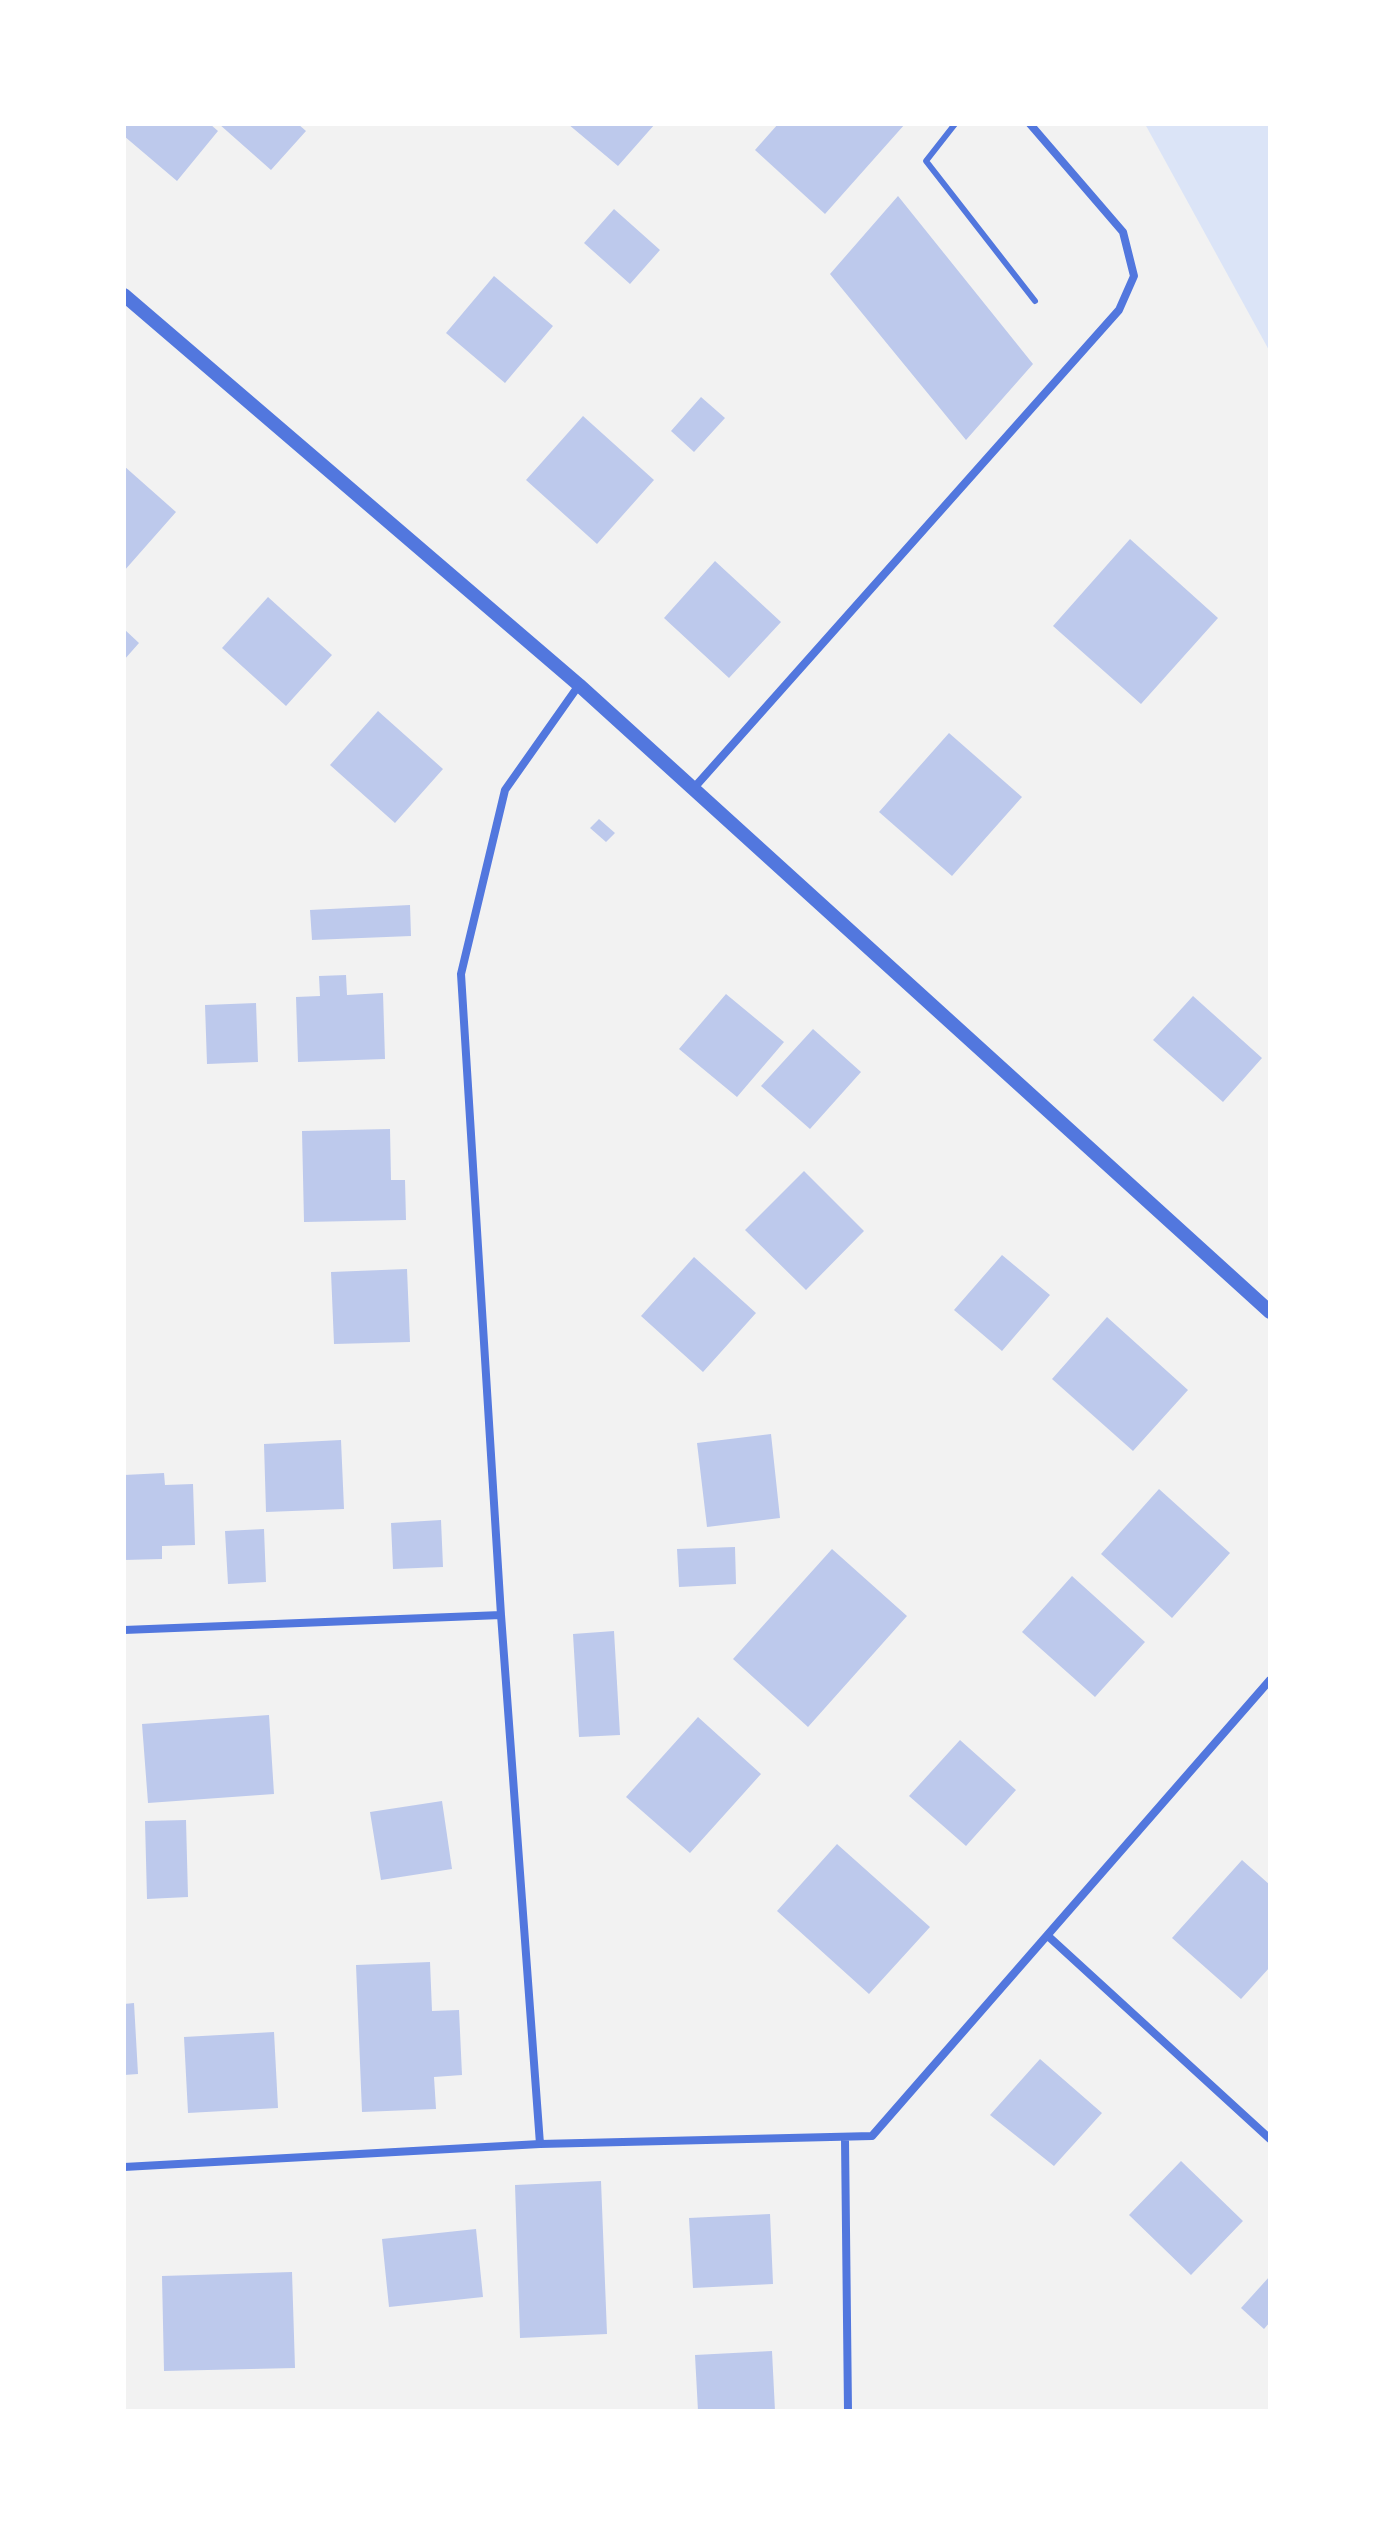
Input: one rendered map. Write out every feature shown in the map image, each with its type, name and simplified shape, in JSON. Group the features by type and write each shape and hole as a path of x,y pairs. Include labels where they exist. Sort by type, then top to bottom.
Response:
{"street":[{"path":"693,789 1119,310 1134,276 1123,232 1030,124"},
{"path":"124,295 579,685 1270,1312"},
{"path":"540,2144 501,1615 461,974 505,790 579,685"},
{"path":"124,1630 501,1615"},
{"path":"124,2167 540,2144 872,2136 1270,1680"},
{"path":"1048,1936 1270,2139"},
{"path":"845,2139 848,2411"}],"lane":[{"path":"955,124 926,161 1035,301"}],"shaded area":[{"path":"1145,124 1270,124 1270,352"}],"building":[{"path":"124,124 210,124 218,131 177,181 124,136"},
{"path":"219,124 298,124 306,131 271,170"},
{"path":"568,124 655,124 618,166"},
{"path":"778,124 905,124 825,214 755,150"},
{"path":"898,196 1033,364 966,440 830,274"},
{"path":"614,209 660,250 630,284 584,243"},
{"path":"494,276 553,326 505,383 446,333"},
{"path":"701,397 725,418 694,452 671,431"},
{"path":"583,416 654,480 597,544 526,480"},
{"path":"124,466 176,512 124,571"},
{"path":"1130,539 1218,618 1141,704 1053,626"},
{"path":"715,561 781,622 729,678 664,618"},
{"path":"268,597 332,655 286,706 222,648"},
{"path":"124,629 139,643 124,660"},
{"path":"378,711 443,769 395,823 330,765"},
{"path":"949,733 1022,797 952,876 879,812"},
{"path":"599,819 615,833 606,842 590,828"},
{"path":"410,905 411,936 312,940 310,910"},
{"path":"346,975 347,995 383,993 385,1059 298,1062 296,997 320,996 319,976"},
{"path":"726,994 784,1042 737,1097 679,1049"},
{"path":"1193,996 1262,1058 1223,1102 1153,1040"},
{"path":"256,1003 258,1062 207,1064 205,1005"},
{"path":"813,1029 861,1072 810,1129 761,1086"},
{"path":"390,1129 391,1180 405,1180 406,1220 304,1222 302,1131"},
{"path":"804,1171 864,1231 806,1290 745,1230"},
{"path":"1002,1255 1050,1295 1002,1351 954,1310"},
{"path":"694,1257 756,1313 703,1372 641,1316"},
{"path":"407,1269 410,1342 334,1344 331,1272"},
{"path":"1107,1317 1188,1390 1133,1451 1052,1379"},
{"path":"771,1434 780,1518 707,1527 697,1443"},
{"path":"341,1440 344,1509 266,1512 264,1444"},
{"path":"164,1473 165,1485 193,1484 195,1545 162,1546 162,1559 124,1560 124,1475"},
{"path":"1159,1489 1230,1553 1172,1618 1101,1554"},
{"path":"441,1520 443,1567 393,1569 391,1523"},
{"path":"264,1529 266,1582 228,1584 225,1531"},
{"path":"735,1547 736,1584 679,1587 677,1549"},
{"path":"832,1549 907,1616 808,1727 733,1659"},
{"path":"1072,1576 1145,1642 1095,1697 1022,1632"},
{"path":"614,1631 620,1735 579,1737 573,1634"},
{"path":"269,1715 274,1794 148,1803 142,1724"},
{"path":"698,1717 761,1774 690,1853 626,1797"},
{"path":"960,1740 1016,1790 966,1846 909,1796"},
{"path":"442,1801 452,1869 381,1880 370,1812"},
{"path":"186,1820 188,1897 147,1899 145,1821"},
{"path":"837,1844 930,1927 869,1994 777,1911"},
{"path":"1242,1860 1270,1885 1270,1967 1241,1999 1172,1938"},
{"path":"430,1962 432,2011 459,2010 462,2075 434,2077 436,2109 362,2112 356,1965"},
{"path":"134,2003 138,2074 124,2075 124,2004"},
{"path":"274,2032 278,2108 188,2113 184,2037"},
{"path":"1040,2059 1102,2113 1054,2166 990,2115"},
{"path":"1181,2161 1243,2221 1191,2275 1129,2215"},
{"path":"601,2181 607,2334 520,2338 515,2185"},
{"path":"770,2214 773,2284 693,2288 689,2218"},
{"path":"476,2229 483,2297 389,2307 382,2239"},
{"path":"292,2272 295,2368 164,2371 162,2276"},
{"path":"1270,2276 1270,2322 1264,2329 1241,2308"},
{"path":"772,2351 775,2411 698,2411 695,2355"}]}
